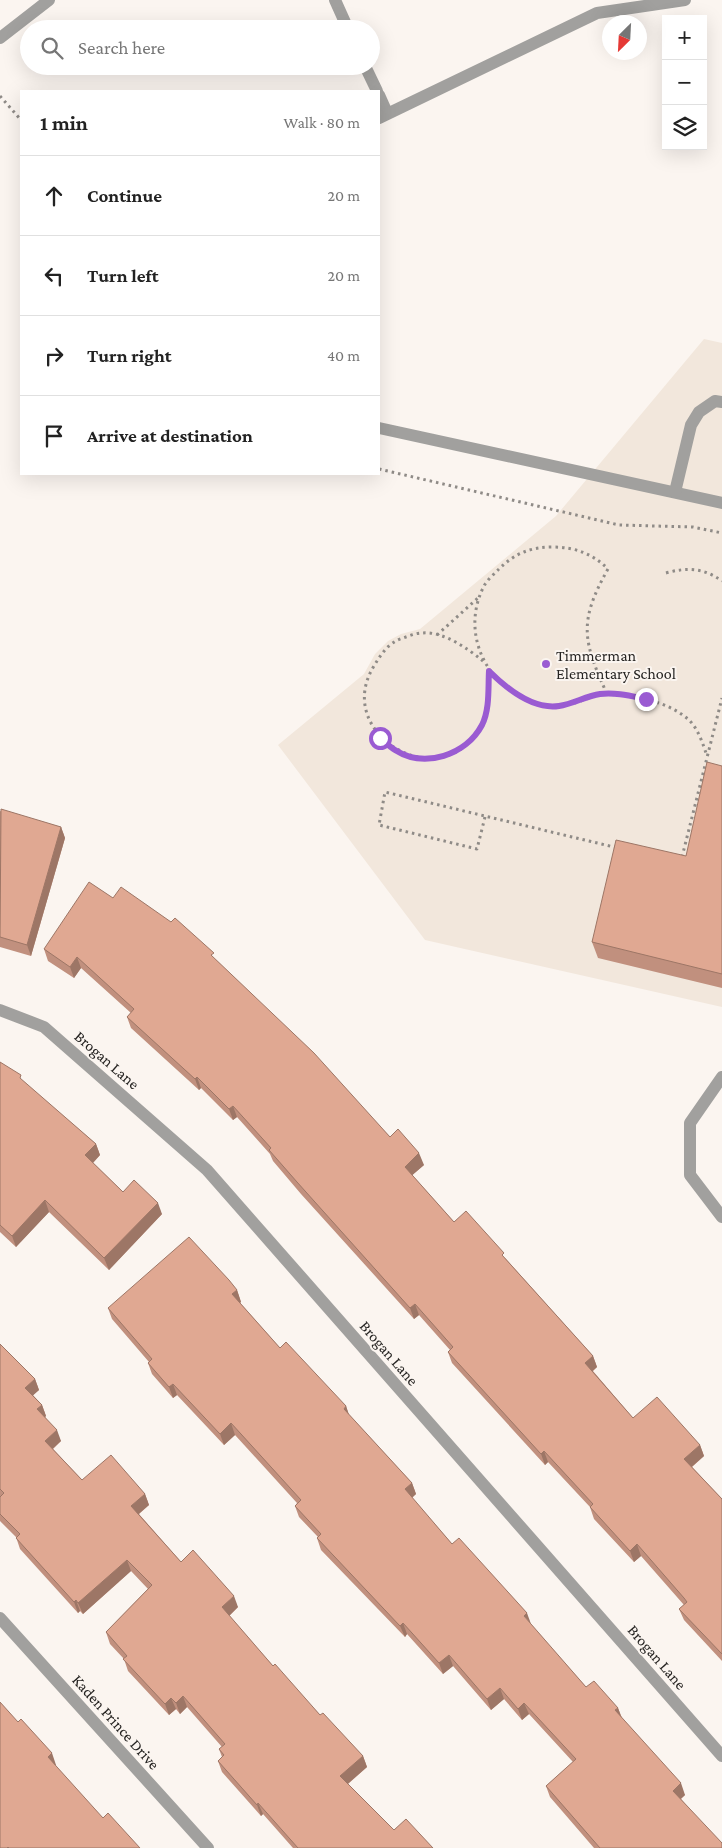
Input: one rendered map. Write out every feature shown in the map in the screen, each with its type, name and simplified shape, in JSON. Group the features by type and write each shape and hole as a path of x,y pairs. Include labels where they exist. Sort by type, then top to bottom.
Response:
{"street":[{"path":"23,20 49,0"},
{"path":"335,0 344,20"},
{"path":"380,100 383,116 597,13 685,0"},
{"path":"0,38 20,22"},
{"path":"369,75 377,90"},
{"path":"675,492 691,425 699,412 715,401 722,402"},
{"path":"380,428 722,503"},
{"name":"Brogan Lane","path":"0,1010 44,1027 207,1170 722,1756"},
{"path":"722,1077 690,1123 690,1175 722,1217"},
{"name":"Kaden Prince Drive","path":"0,1618 208,1848"}],"path":[{"path":"0,96 20,119"},
{"path":"380,469 619,525 693,527 722,533"},
{"path":"607,694 590,656 586,634 591,606 608,569 599,560 568,547 522,551 484,584 475,611 476,644 489,671 508,690 532,702 558,706 600,694 607,694 622,694 646,699 670,709 689,720 702,739 707,757"},
{"path":"666,573 680,569 695,569 709,572 722,581"},
{"path":"436,635 480,597"},
{"path":"485,663 459,644 436,635 422,633 400,639 383,651 371,671 364,691 368,715 380,738 396,751 417,758 444,757 467,744 482,724 488,701 489,671"},
{"path":"681,863 722,698"},
{"path":"484,816 477,849 379,825 385,792 625,850"}],"shaded area":[{"name":"Timmerman Elementary School","path":"704,339 722,343 722,1007 425,940 278,745 364,674 375,654 388,641 401,634 420,629 556,516"}],"building":[{"path":"707,762 722,766 722,974 592,942 616,840 686,856"},
{"path":"1,809 61,827 27,945 0,937"},
{"path":"89,882 113,898 121,887 171,922 175,918 214,953 211,955 314,1053 390,1137 398,1129 419,1153 405,1167 454,1222 466,1211 504,1253 502,1255 593,1356 585,1363 633,1418 657,1397 700,1445 684,1459 722,1499 722,1654 679,1609 687,1602 637,1544 630,1551 590,1507 593,1504 544,1451 541,1454 448,1352 453,1347 415,1304 410,1308 297,1182 269,1150 271,1148 233,1106 229,1109 197,1077 195,1079 127,1017 134,1009 77,957 70,967 44,949"},
{"path":"0,1062 21,1075 20,1078 96,1144 85,1155 123,1192 134,1180 158,1203 104,1258 45,1200 12,1236 0,1225"},
{"path":"189,1237 229,1280 237,1290 232,1294 280,1348 286,1342 346,1406 344,1409 412,1483 405,1489 452,1544 459,1538 527,1613 524,1616 586,1687 594,1681 618,1708 615,1710 681,1783 673,1791 722,1843 722,1848 600,1848 546,1786 576,1759 524,1703 518,1709 500,1688 487,1699 449,1655 439,1663 403,1623 400,1626 317,1538 321,1534 295,1506 301,1500 231,1423 220,1434 173,1384 169,1387 148,1363 152,1359 108,1308"},
{"path":"0,1344 35,1379 25,1388 42,1405 37,1409 57,1430 45,1441 82,1480 111,1455 145,1494 131,1506 181,1562 193,1550 234,1596 222,1607 273,1666 275,1664 320,1715 323,1713 363,1756 340,1776 394,1830 406,1819 433,1848 298,1848 218,1761 224,1755 219,1749 225,1744 183,1696 176,1703 171,1698 165,1704 123,1659 127,1656 106,1632 152,1585 127,1560 78,1603 76,1600 74,1602 16,1538 20,1534 0,1514 0,1497 4,1493 0,1489"},
{"path":"0,1702 18,1722 21,1719 52,1753 48,1757 103,1818 108,1813 140,1848 0,1848"}],"place":[{"name":"Timmerman Elementary School","path":"546,664"}],"route":[{"path":"380,738 396,751 417,758 444,757 467,744 482,724 488,701 489,671 508,690 532,702 558,706 600,694 622,694 646,699"}]}
